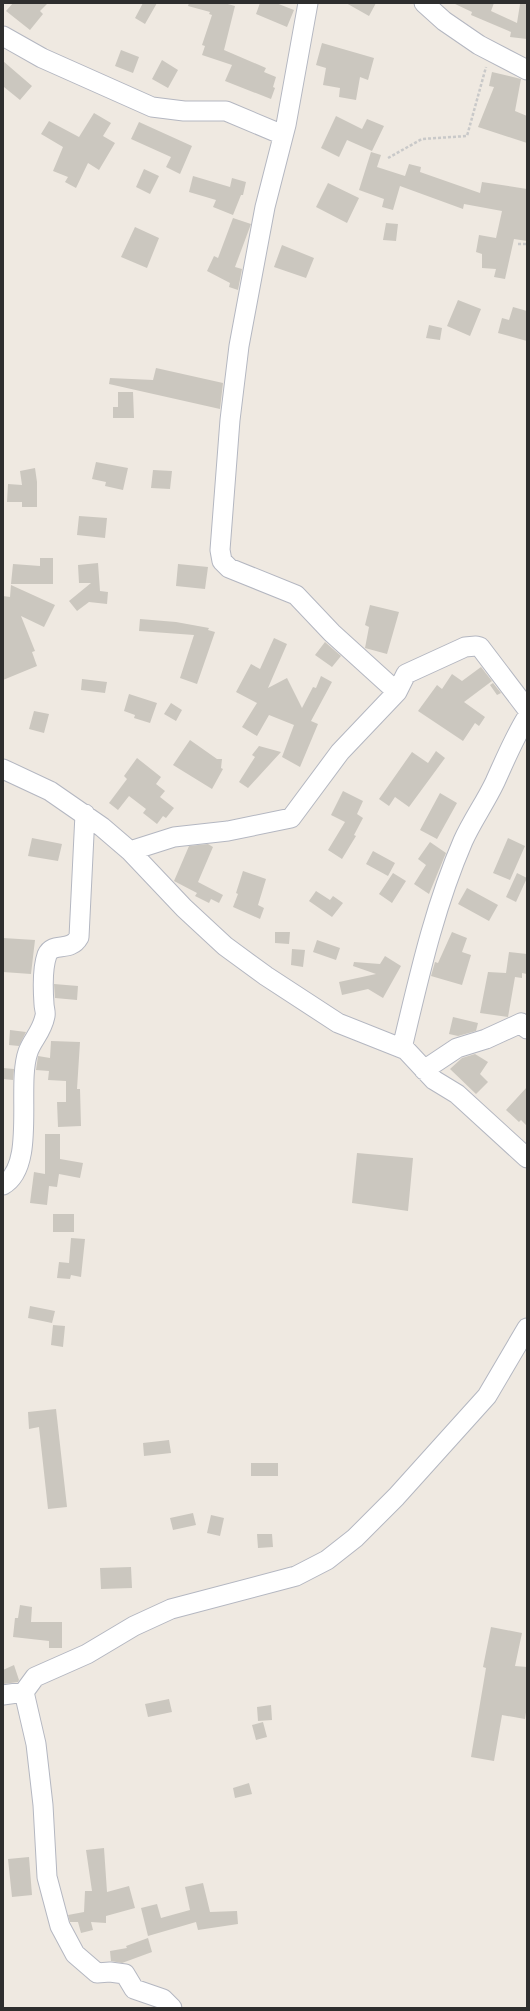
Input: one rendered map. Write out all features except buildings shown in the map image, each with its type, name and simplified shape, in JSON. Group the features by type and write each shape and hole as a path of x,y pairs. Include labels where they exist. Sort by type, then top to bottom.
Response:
{"street":[{"path":"308,3 283,135 265,207 239,346 220,550 222,561 229,568 296,595 332,633 397,692"},
{"path":"424,3 444,21 490,51 527,70"},
{"path":"3,36 42,58 152,107 178,111 226,111 283,135"},
{"path":"130,851 174,837 228,832 291,818 340,752 397,692 406,674 465,647 476,646 484,652 527,709"},
{"path":"402,1048 432,923 469,828 494,784 508,750 527,717"},
{"path":"3,769 50,791 85,814 130,851 184,908 225,946 266,976 338,1023 406,1050 434,1080 457,1094 527,1158"},
{"path":"3,1185 15,1174 20,1163 24,1142 23,1089 28,1051 38,1036 45,1015 45,963 50,950 56,947 70,946 76,943 79,938 85,814"},
{"path":"424,1070 457,1048 486,1039 521,1023 527,1029"},
{"path":"3,1695 24,1692 35,1677 87,1654 134,1626 171,1609 296,1576 327,1560 355,1538 396,1497 487,1396 527,1328"},
{"path":"24,1692 36,1744 43,1805 47,1877 60,1926 75,1954 97,1973 110,1972 125,1974 134,1989 163,1999 172,2008"}],"path":[{"path":"388,158 422,139 467,136 490,51"},
{"path":"518,244 527,244"}]}
